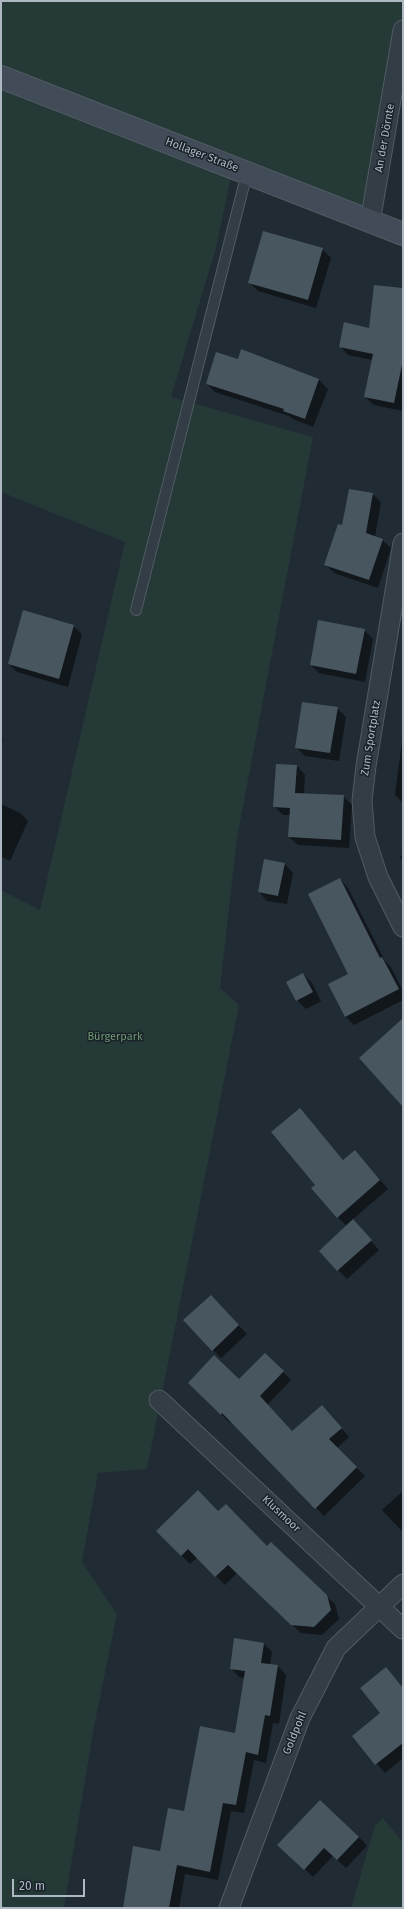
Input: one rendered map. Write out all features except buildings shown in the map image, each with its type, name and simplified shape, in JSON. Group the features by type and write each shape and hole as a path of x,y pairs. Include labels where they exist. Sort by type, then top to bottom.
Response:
{"street":[{"name":"An der Dörnte","path":"370,222 403,30"},
{"name":"Hollager Straße","path":"1,77 403,234"},
{"name":"Zum Sportplatz","path":"403,543 366,766 362,800 365,837 378,877 403,926"},
{"name":"Klusmoor","path":"159,1400 403,1629"},
{"name":"Goldpohl","path":"229,1908 300,1718 336,1648 379,1605 403,1584"}],"lane":[{"path":"136,610 247,173"}],"green space":[{"name":"Bürgerpark","path":"1,1 403,1 403,30 370,222 233,168 216,248 171,397 313,437 237,838 220,988 239,1005 147,1469 98,1473 82,1562 117,1614 93,1732 64,1908 1,1908 1,890 40,910 125,542 1,492"},
{"path":"383,1818 403,1843 403,1908 351,1908 375,1825"}]}
